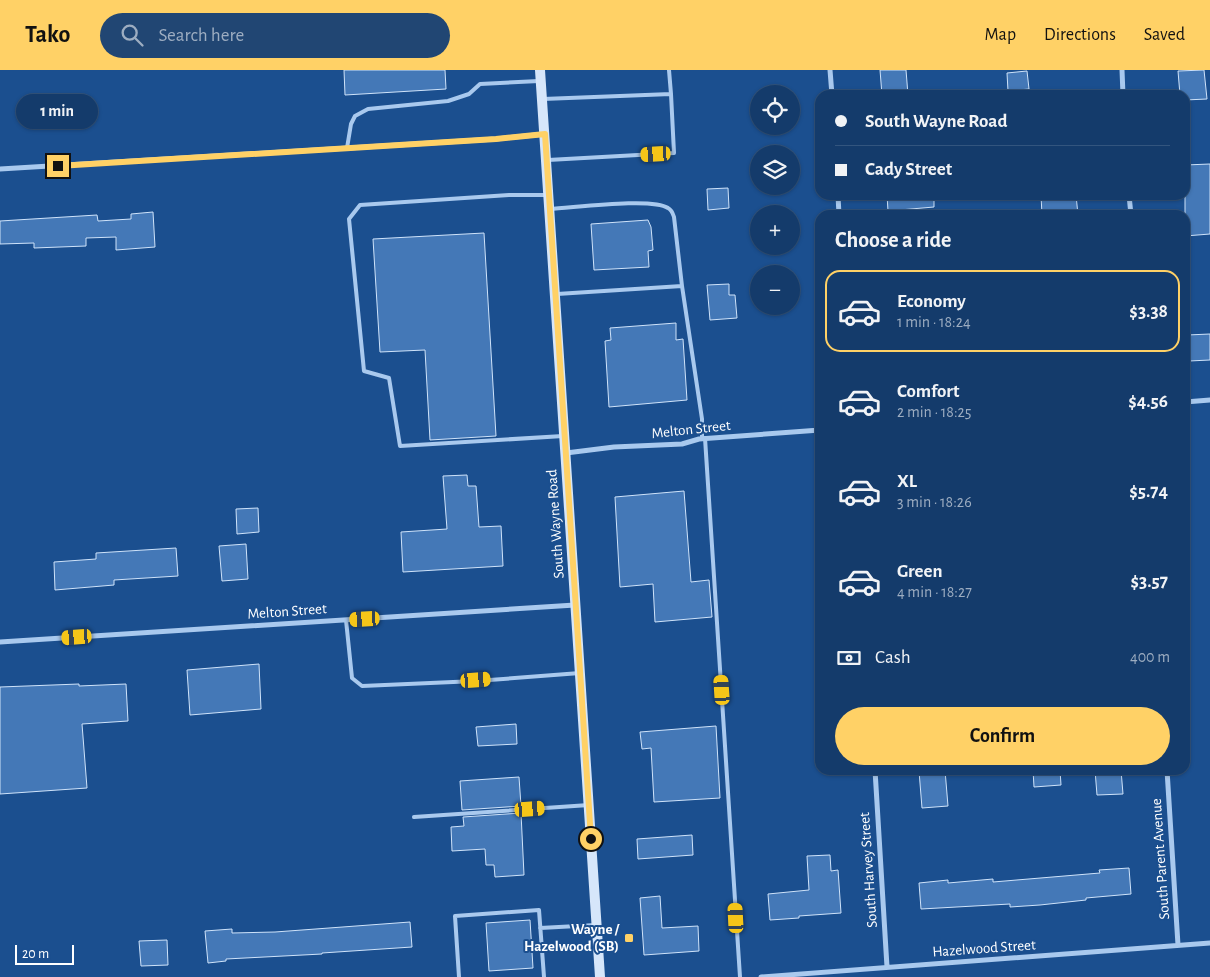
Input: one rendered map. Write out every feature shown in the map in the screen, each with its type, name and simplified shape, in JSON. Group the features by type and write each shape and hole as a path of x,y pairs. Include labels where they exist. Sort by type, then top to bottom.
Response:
{"main road":[{"name":"South Wayne Road","path":"541,75 600,977"}],"street":[{"path":"830,70 832,90"},
{"path":"1122,70 1123,90"},
{"path":"0,169 496,139 545,134"},
{"path":"1190,402 1210,400"},
{"name":"Melton Street","path":"566,453 614,447 682,444 704,438 815,430"},
{"name":"Melton Street","path":"0,642 576,606"},
{"name":"South Harvey Street","path":"875,775 887,967"},
{"name":"South Parent Avenue","path":"1167,775 1178,945"},
{"name":"Hazelwood Street","path":"761,977 1210,943"}],"lane":[{"path":"546,160 674,153 669,70"},
{"path":"347,148 351,124 355,116 368,109 448,100 469,94 480,84 541,75"},
{"path":"542,100 671,94"},
{"path":"549,195 509,195 360,205 349,220 364,371 389,378 400,446 564,436"},
{"path":"550,210 646,203 668,207 674,217 704,438 740,977"},
{"path":"555,294 682,286"},
{"path":"346,620 352,678 362,686 580,673"},
{"path":"414,817 588,805"},
{"path":"460,977 455,916 539,910 544,977"},
{"path":"540,928 596,926"}],"building":[{"path":"344,70 445,70 446,89 345,95"},
{"path":"880,70 906,70 908,90 882,90"},
{"path":"1204,70 1207,99 1190,100 1190,90 1180,90 1178,71"},
{"path":"1027,71 1029,89 1008,90 1007,73"},
{"path":"1210,164 1210,234 1190,236 1190,210 1185,210 1185,200 1190,200 1190,165"},
{"path":"728,188 729,208 708,210 707,189"},
{"path":"887,200 934,200 934,207 888,210"},
{"path":"1041,200 1076,200 1078,210 1042,210"},
{"path":"153,212 155,247 116,250 116,237 86,238 86,246 34,248 34,243 0,244 0,221 97,215 98,221 131,219 131,214"},
{"path":"648,220 651,227 653,250 648,251 649,267 594,270 591,224"},
{"path":"484,233 496,436 430,440 425,350 380,352 373,239"},
{"path":"729,284 729,295 735,295 737,318 710,320 707,285"},
{"path":"676,323 676,340 683,339 687,400 609,407 605,341 611,340 610,328"},
{"path":"1210,334 1210,360 1190,361 1190,335"},
{"path":"467,475 468,486 476,486 479,527 501,526 503,566 403,572 401,532 447,529 443,476"},
{"path":"684,491 691,582 709,580 712,617 655,622 653,584 620,587 615,497"},
{"path":"258,508 259,532 237,534 236,509"},
{"path":"246,544 248,579 222,581 219,546"},
{"path":"176,548 178,576 114,580 114,585 55,590 54,562 96,559 96,553"},
{"path":"259,664 261,709 190,715 187,670"},
{"path":"79,684 79,686 126,684 128,721 82,724 87,788 0,794 0,687"},
{"path":"516,724 517,744 478,746 476,727"},
{"path":"716,726 720,798 654,802 651,748 642,749 640,732"},
{"path":"919,775 945,775 948,806 922,808"},
{"path":"1033,775 1060,775 1061,785 1034,787"},
{"path":"1095,775 1121,775 1123,794 1097,795"},
{"path":"519,777 521,806 462,810 460,781"},
{"path":"521,813 524,875 495,877 494,865 486,865 485,849 452,851 451,827 464,826 463,817"},
{"path":"692,835 693,855 638,859 637,839"},
{"path":"830,855 831,871 838,870 841,913 770,920 768,894 809,890 807,856"},
{"path":"1129,868 1131,894 1040,905 1010,907 1010,904 921,909 919,883 948,880 948,883 993,879 993,882 1100,873 1099,870"},
{"path":"660,896 662,928 698,926 699,951 644,955 640,898"},
{"path":"530,920 533,968 489,971 486,923"},
{"path":"410,922 412,947 226,959 226,961 208,963 205,931 232,929 232,933 275,932"},
{"path":"167,940 168,965 141,966 139,941"}],"place":[{"name":"Wayne / Hazelwood (SB)","path":"629,938"}],"route":[{"path":"58,166 496,139 545,134 591,839"}]}
